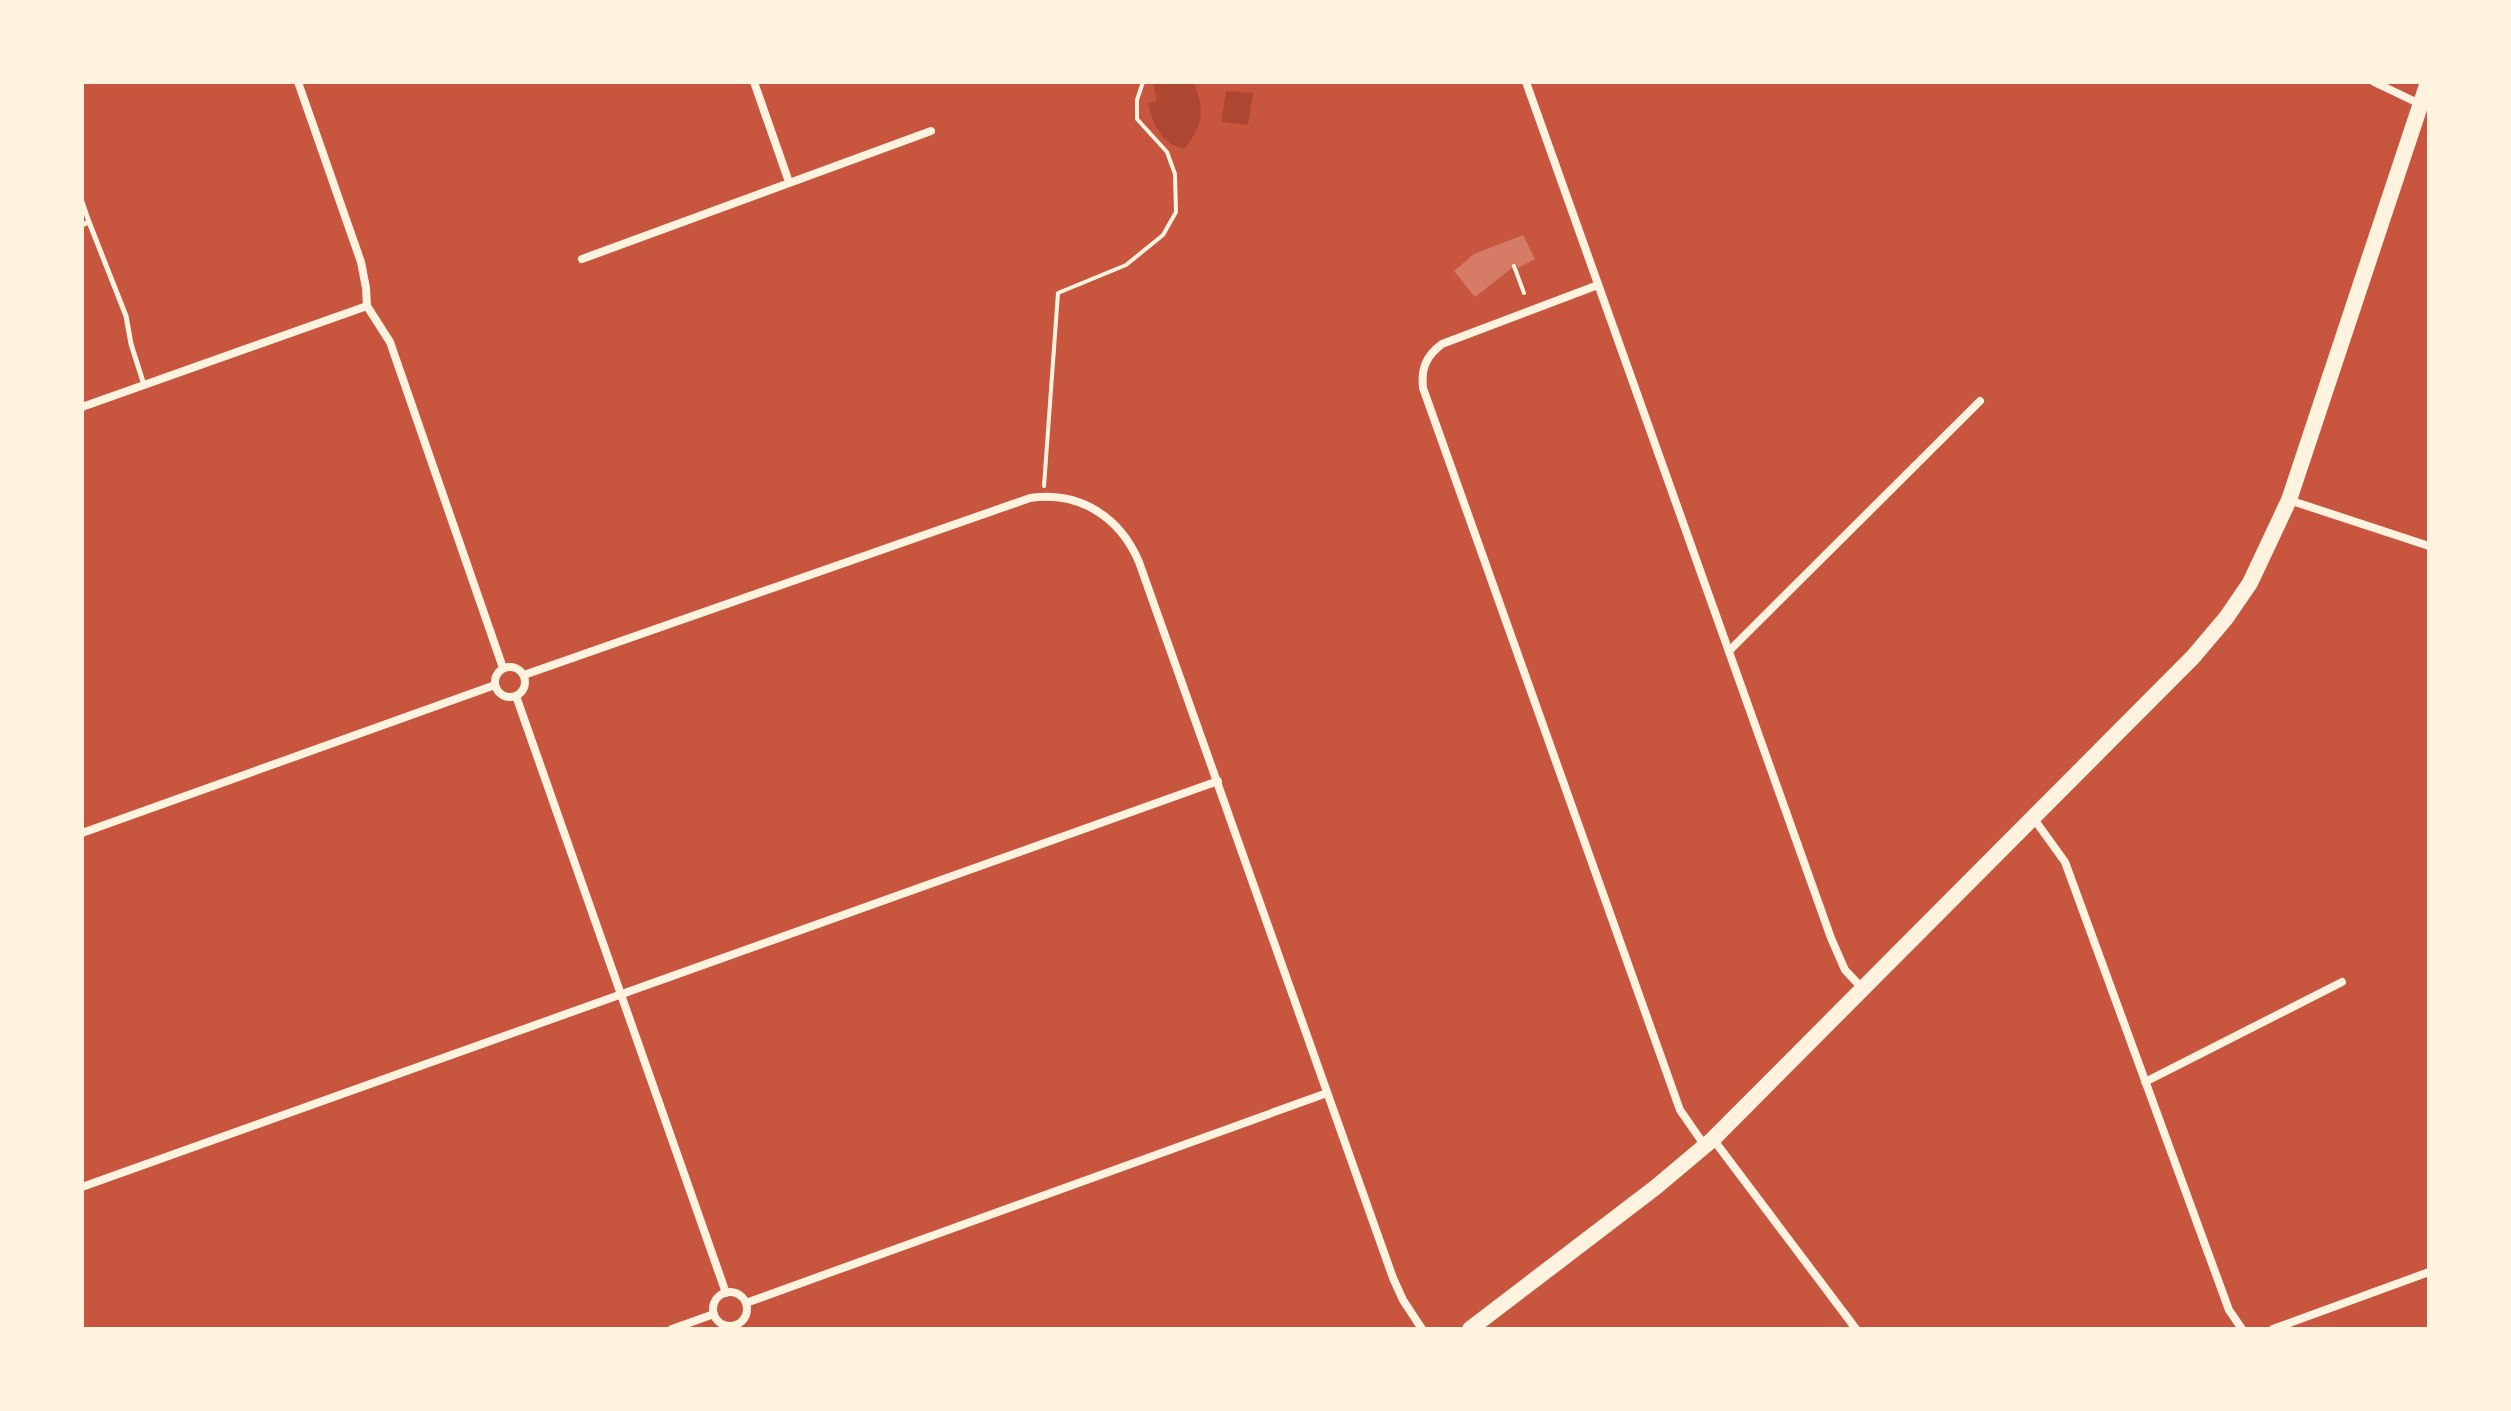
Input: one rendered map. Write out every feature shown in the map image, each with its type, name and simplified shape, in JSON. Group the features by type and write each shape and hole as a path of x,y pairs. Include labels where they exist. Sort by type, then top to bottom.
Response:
{"main road":[{"path":"1470,1329 1709,1143 2034,819 2193,657 2226,618 2250,583 2289,500 2428,82"}],"street":[{"path":"298,82 361,262 367,306 390,342 503,668"},
{"path":"754,82 789,182"},
{"path":"1526,82 1838,957 1845,970 1864,990"},
{"path":"2374,82 2421,104"},
{"path":"582,259 931,131"},
{"path":"1598,285 1442,344 1432,351 1425,362 1423,388 1680,1110 1856,1329"},
{"path":"82,407 367,306"},
{"path":"1729,651 1980,401"},
{"path":"524,675 1013,503 1043,496 1071,499 1089,506 1123,532 1133,548 1393,1278 1422,1329"},
{"path":"2289,500 2429,546"},
{"path":"515,667 524,675 525,685 516,696 505,697 495,685 496,675 503,668 515,667"},
{"path":"82,833 495,685"},
{"path":"516,696 726,1293"},
{"path":"82,1187 1218,781"},
{"path":"2034,819 2065,862 2229,1310 2242,1329"},
{"path":"2145,1082 2342,982"},
{"path":"746,1303 1327,1093"},
{"path":"2273,1329 2429,1272"},
{"path":"726,1293 740,1295 746,1303 745,1317 738,1326 726,1325 714,1314 715,1301 726,1293"},
{"path":"672,1329 714,1314"}],"lane":[{"path":"82,202 126,316 144,385"},
{"path":"82,225 89,222"}],"path":[{"path":"1043,496 1058,293 1126,265 1163,235 1176,212 1175,174 1167,152 1137,119 1137,100 1143,82"},
{"path":"1514,266 1524,293"}],"shaded area":[{"path":"1194,82 1201,116 1185,148 1177,147 1164,138 1152,118 1148,103 1157,101 1153,84"},
{"path":"1226,91 1253,93 1248,125 1221,122"}],"building":[{"path":"1523,235 1535,259 1518,268 1517,264 1475,297 1454,271 1474,254"}]}
